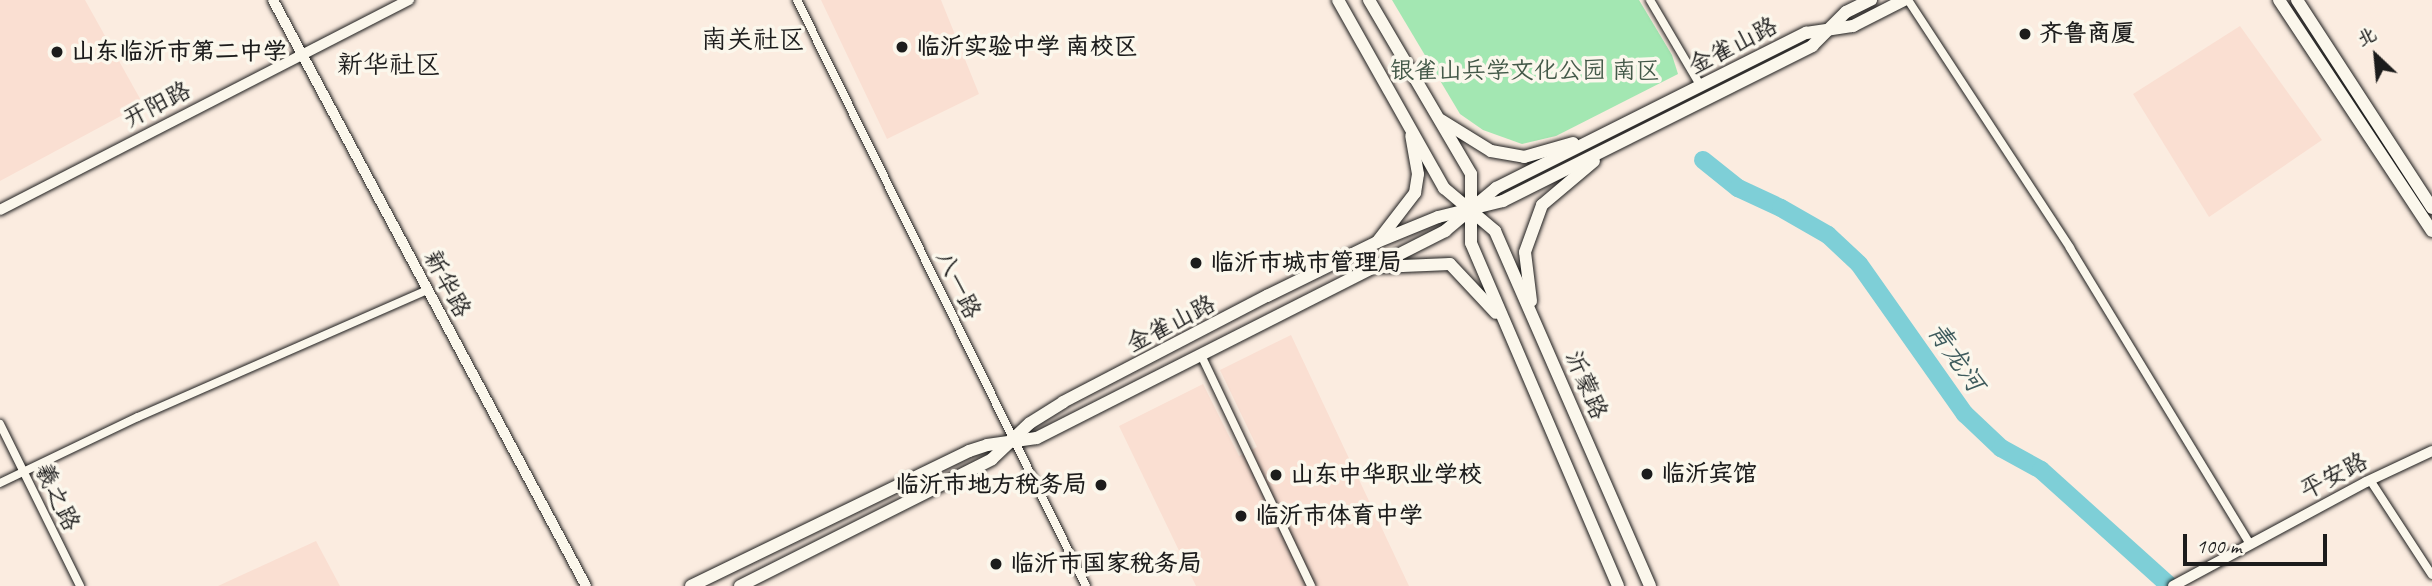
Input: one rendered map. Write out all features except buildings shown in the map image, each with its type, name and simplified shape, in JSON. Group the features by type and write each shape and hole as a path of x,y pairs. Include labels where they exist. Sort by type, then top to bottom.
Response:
{"main road":[{"name":"新华路","path":"273,0 586,586"},
{"name":"开阳路","path":"0,210 408,0"},
{"name":"沂蒙路","path":"1338,0 1444,188 1495,231 1650,586"},
{"name":"沂蒙路","path":"1369,0 1471,174 1471,243 1618,586"},
{"name":"金雀山路","path":"740,586 992,459 1030,424 1063,402 1377,242 1438,217 1503,201 1812,46 1832,29 1846,12 1871,0"},
{"name":"金雀山路","path":"691,586 969,451 1037,438 1445,231 1496,188 1700,85 1806,33 1853,26 1906,0"},
{"path":"2279,0 2432,231"},
{"path":"2297,0 2432,208"},
{"path":"1437,117 1491,152 1524,157 1600,136"},
{"path":"1377,242 1415,193 1418,174 1409,125"},
{"path":"1533,315 1525,252 1542,205 1611,147"},
{"path":"1375,267 1450,264 1504,321"},
{"name":"平安路","path":"2178,584 2370,480 2432,451"}],"street":[{"name":"八一路","path":"797,0 1086,586"},
{"path":"1650,0 1700,85"},
{"path":"1906,0 2070,248 2250,544"},
{"path":"0,483 427,290"},
{"path":"1201,355 1311,586"},
{"name":"羲之路","path":"0,424 80,586"},
{"path":"2370,480 2432,575"}],"shaded area":[{"name":"山东临沂市第二中学","path":"0,0 85,0 143,104 0,181"},
{"name":"临沂实验中学 南校区","path":"821,0 941,0 979,94 887,139"},
{"path":"2240,26 2322,140 2209,217 2133,94"},
{"name":"山东中华职业学校","path":"1291,335 1409,586 1196,586 1119,426 1203,384 1239,456 1257,447 1220,370"},
{"path":"316,541 340,586 218,586"}],"green space":[{"name":"银雀山兵学文化公园 南区","path":"1392,0 1639,0 1672,55 1678,74 1556,136 1522,144 1483,130 1460,114"}],"waterway":[{"name":"青龙河","path":"1703,160 1738,188 1781,208 1828,235 1859,264 1965,414 2001,448 2041,470 2170,586"}],"place":[{"name":"齐鲁商厦","path":"2025,34"},
{"name":"临沂实验中学 南校区","path":"902,47"},
{"name":"山东临沂市第二中学","path":"57,52"},
{"name":"临沂市城市管理局","path":"1196,263"},
{"name":"临沂宾馆","path":"1647,474"},
{"name":"山东中华职业学校","path":"1276,475"},
{"name":"临沂市地方税务局","path":"1101,485"},
{"name":"临沂市体育中学","path":"1241,516"},
{"name":"临沂市国家税务局","path":"996,564"}],"district":[{"name":"南关社区","path":"753,40"},
{"name":"新华社区","path":"389,65"}]}
